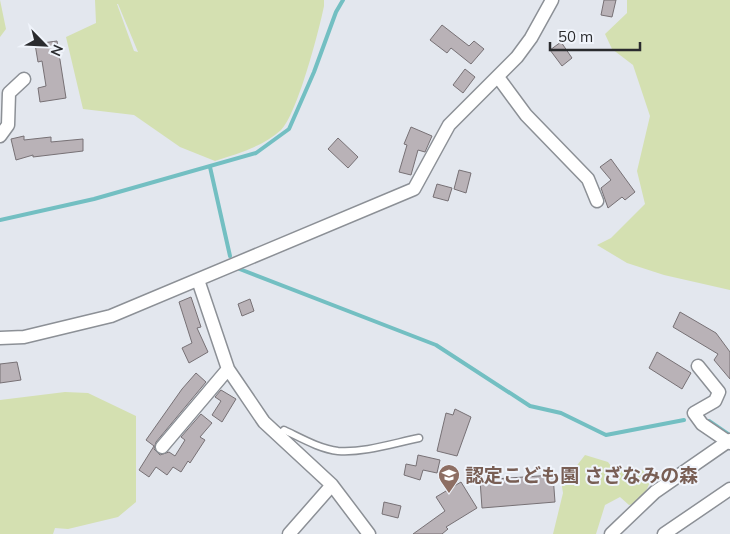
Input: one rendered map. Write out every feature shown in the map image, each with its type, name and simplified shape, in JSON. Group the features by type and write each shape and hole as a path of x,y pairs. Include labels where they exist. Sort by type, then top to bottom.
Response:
{"street":[{"path":"0,338 24,337 111,316 198,280 244,258 414,189 449,125 498,77 531,38 552,0"},
{"path":"498,77 526,115 588,179 597,200"},
{"path":"0,136 8,125 9,94 24,79"},
{"path":"198,280 228,369 264,422 332,485 369,534"},
{"path":"611,534 655,492 729,441 702,424 694,413 715,401 719,392 698,366"},
{"path":"162,447 228,369"},
{"path":"289,534 332,485"},
{"path":"664,534 730,489"}],"lane":[{"path":"279,435 284,430 317,445 338,451 419,438"}],"green space":[{"path":"0,0 6,29 0,37"},
{"path":"95,0 324,0 307,72 294,108 281,130 266,141 250,149 215,161 180,147 134,115 83,109 66,37 96,23","holes":["118,4 138,52 134,51"]},
{"path":"627,0 730,0 730,290 664,275 627,263 597,245 611,238 645,204 637,171 650,116 633,65 612,49 605,34 627,13"},
{"path":"65,392 88,393 136,416 136,502 118,517 68,529 55,528 53,534 0,534 0,400"},
{"path":"585,455 608,462 617,474 629,465 644,471 651,480 641,502 629,505 620,497 605,505 596,534 553,534 563,493 560,474 575,468"}],"building":[{"path":"604,0 616,0 612,17 601,15"},
{"path":"442,25 469,46 474,41 484,49 471,64 451,48 447,53 430,40"},
{"path":"57,41 66,98 40,102 38,88 46,86 42,61 38,62 35,44"},
{"path":"561,42 572,58 562,66 550,50"},
{"path":"465,69 475,77 463,93 453,85"},
{"path":"411,127 432,136 425,152 418,150 411,175 399,172 407,145 404,144"},
{"path":"24,136 24,140 51,137 51,142 83,139 83,151 33,157 33,155 16,160 11,139"},
{"path":"338,138 358,157 348,168 328,149"},
{"path":"611,159 635,192 625,200 622,197 608,208 601,188 611,180 600,167"},
{"path":"459,170 471,173 466,193 454,189"},
{"path":"437,184 452,188 448,201 433,197"},
{"path":"191,297 201,327 197,328 208,352 189,363 182,348 192,343 179,302"},
{"path":"250,299 254,311 242,316 238,304"},
{"path":"680,312 716,333 730,352 730,379 714,360 718,354 673,327"},
{"path":"657,352 691,373 682,389 649,368"},
{"path":"17,362 21,380 0,383 0,364"},
{"path":"196,373 206,382 156,442 154,449 160,455 169,452 175,456 185,440 181,437 201,414 212,423 200,437 205,440 190,463 188,461 181,472 173,467 167,475 156,467 149,477 139,470 154,446 146,440 182,389"},
{"path":"221,390 236,399 222,422 212,415 221,401 215,397"},
{"path":"455,409 471,417 457,456 437,451 446,413 453,415"},
{"path":"418,455 440,460 437,473 423,470 420,480 404,475 406,464 416,466"},
{"path":"553,475 555,502 482,508 480,480"},
{"path":"461,482 477,508 446,527 448,529 442,534 413,534 445,511 436,497"},
{"path":"384,502 401,506 398,518 382,514"}],"waterway":[{"path":"0,220 94,199 256,153 289,129 314,72 336,12 343,0"},
{"path":"210,167 230,256"},
{"path":"237,268 436,345 530,406 561,413 606,435 684,420"},
{"path":"709,421 728,434"}],"place":[{"name":"認定こども園 さざなみの森","path":"449,494"}]}
